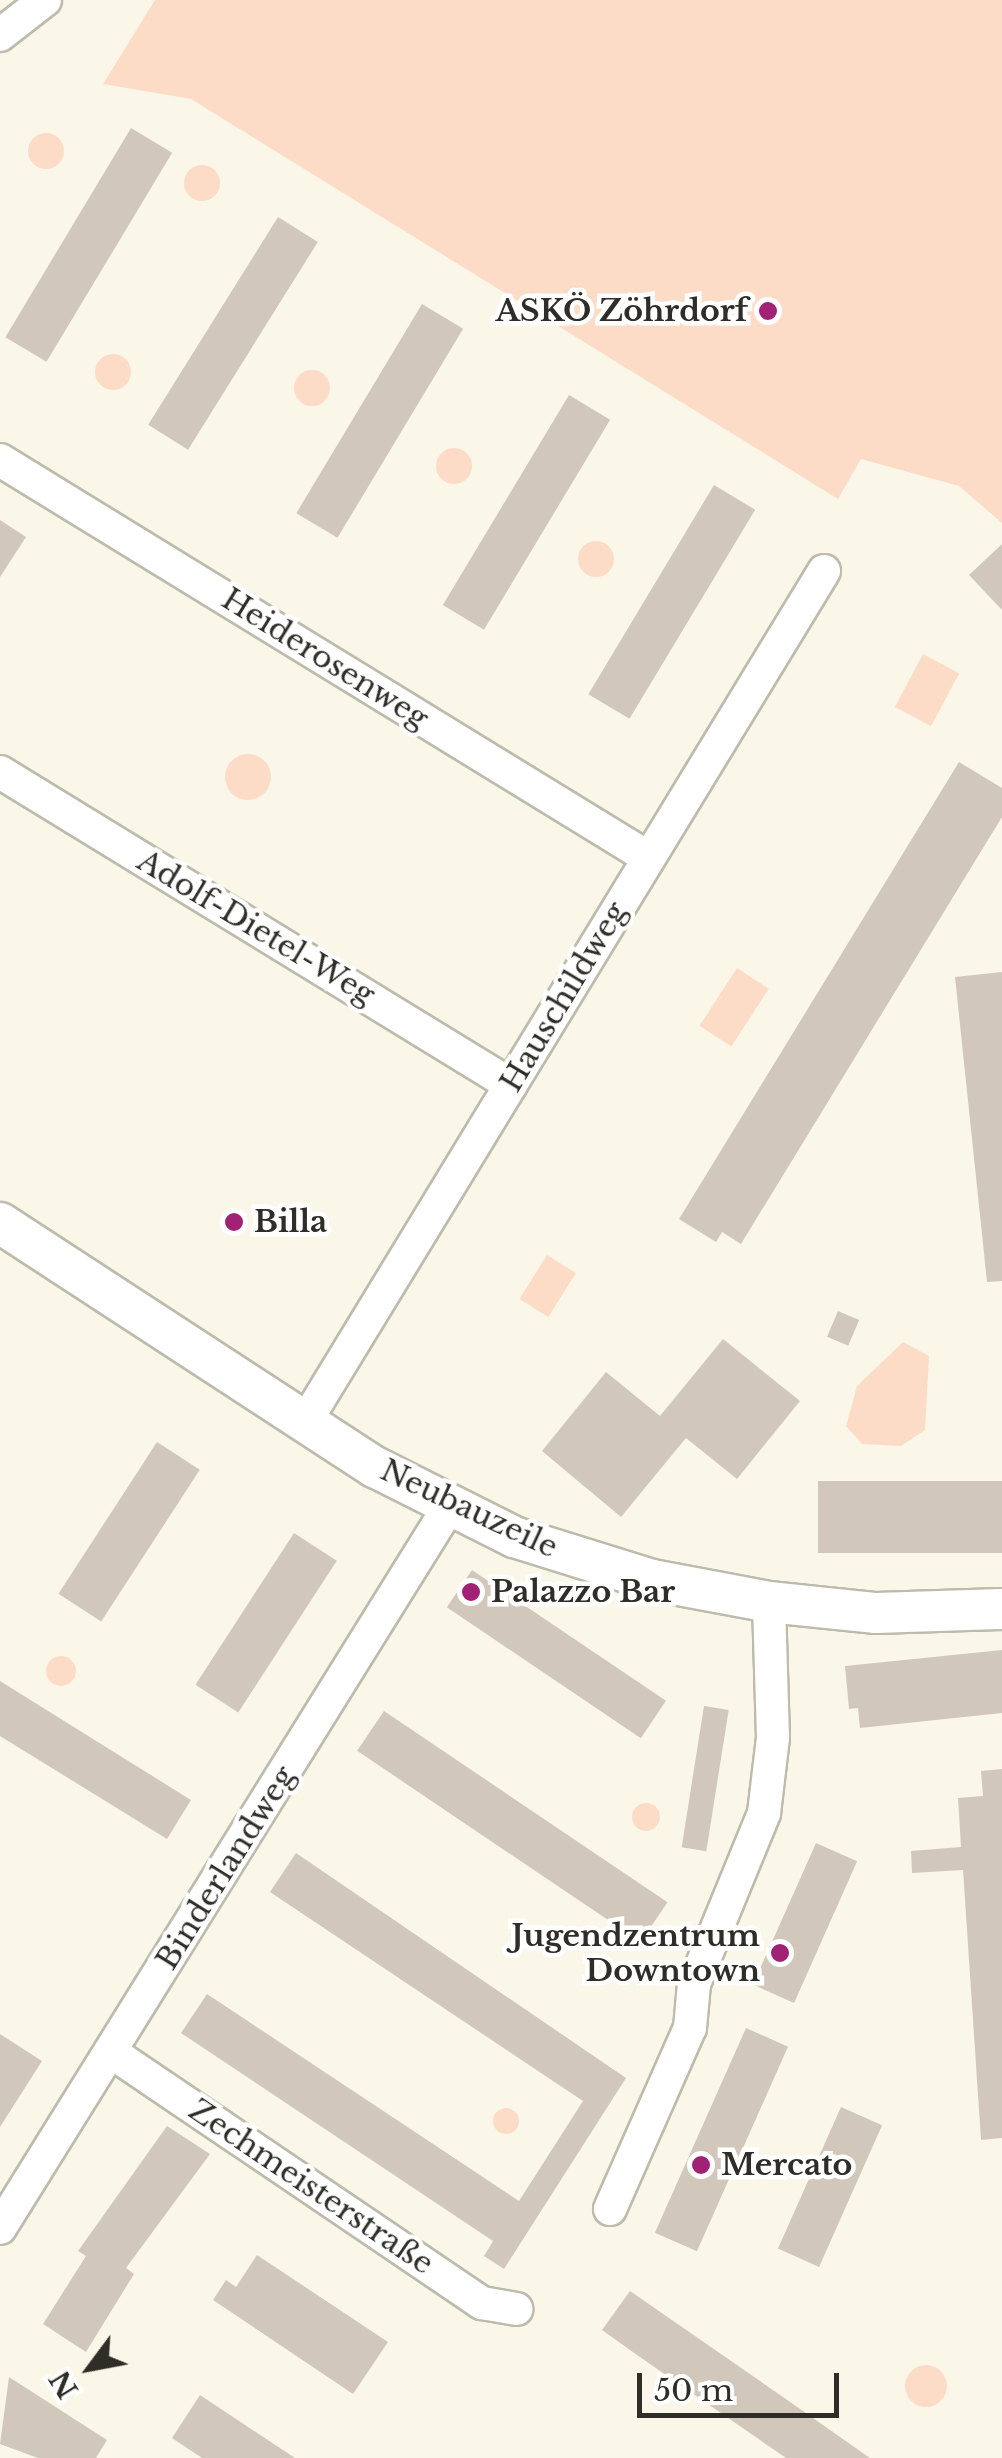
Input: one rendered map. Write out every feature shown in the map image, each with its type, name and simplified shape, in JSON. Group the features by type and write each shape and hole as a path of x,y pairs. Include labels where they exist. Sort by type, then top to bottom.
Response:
{"street":[{"path":"0,36 45,0"},
{"name":"Heiderosenweg","path":"0,460 649,858"},
{"name":"Hauschildweg","path":"304,1424 824,571"},
{"name":"Adolf-Dietel-Weg","path":"0,772 511,1084"},
{"name":"Neubauzeile","path":"0,1223 304,1424 449,1507 580,1559 769,1602 876,1613 1002,1609"},
{"name":"Binderlandweg","path":"0,2228 449,1507"},
{"path":"610,2209 690,2028 694,1984 764,1813 773,1738 769,1602"},
{"name":"Zechmeisterstraße","path":"111,2052 482,2303 516,2309"}],"shaded area":[{"name":"ASKÖ Zöhrdorf","path":"155,0 1002,0 1002,523 959,486 861,459 838,499 191,99 103,84"},
{"path":"46,133 59,138 64,151 59,164 46,169 33,164 28,151 33,138"},
{"path":"202,165 215,170 220,183 215,196 202,201 189,196 184,183 189,170"},
{"path":"113,354 126,359 131,372 126,385 113,390 100,385 95,372 100,359"},
{"path":"312,370 325,375 330,388 325,401 312,406 299,401 294,388 299,375"},
{"path":"454,448 467,453 472,466 467,479 454,484 441,479 436,466 441,453"},
{"path":"596,541 609,546 614,559 609,572 596,577 583,572 578,559 583,546"},
{"path":"923,654 959,673 931,726 895,707"},
{"path":"248,754 264,761 271,777 264,793 248,800 232,793 225,777 232,761"},
{"path":"737,968 769,989 731,1047 699,1026"},
{"path":"547,1255 576,1273 548,1317 519,1299"},
{"path":"903,1342 929,1356 925,1430 901,1446 862,1444 846,1426 857,1386"},
{"path":"61,1656 75,1665 76,1671 67,1685 61,1686 47,1677 46,1671 55,1657"},
{"path":"646,1803 656,1807 660,1817 656,1827 646,1831 636,1827 632,1817 636,1807"},
{"path":"506,2108 516,2111 516,2131 506,2134 496,2131 493,2121 496,2111"},
{"path":"926,2365 941,2371 947,2386 941,2401 926,2407 911,2401 905,2386 911,2371"}],"building":[{"path":"131,128 172,153 46,362 5,337"},
{"path":"278,217 318,242 188,450 148,425"},
{"path":"422,304 463,329 337,538 296,513"},
{"path":"569,395 610,420 484,630 443,605"},
{"path":"714,485 755,510 629,719 588,694"},
{"path":"0,520 26,537 0,577"},
{"path":"1002,544 1002,610 969,575"},
{"path":"959,762 1002,788 1002,817 741,1244 722,1232 716,1242 679,1219"},
{"path":"1002,972 1002,1281 987,1282 955,977"},
{"path":"838,1311 859,1320 848,1346 827,1337"},
{"path":"723,1339 800,1401 737,1479 686,1438 621,1517 542,1451 606,1372 660,1416"},
{"path":"157,1442 200,1470 101,1622 58,1594"},
{"path":"818,1481 1002,1481 1002,1553 818,1553"},
{"path":"294,1533 337,1561 238,1713 195,1685"},
{"path":"472,1570 666,1701 641,1738 447,1607"},
{"path":"1002,1650 1002,1713 860,1728 858,1708 849,1709 845,1666"},
{"path":"0,1681 191,1800 167,1839 0,1736"},
{"path":"704,1706 729,1710 706,1851 682,1847"},
{"path":"384,1711 668,1902 641,1942 357,1751"},
{"path":"1002,1769 1002,2138 981,2140 963,1870 912,1873 911,1851 961,1847 958,1798 983,1796 981,1771"},
{"path":"816,1843 857,1861 794,2003 753,1985"},
{"path":"296,1853 626,2078 504,2269 484,2256 493,2241 181,2033 207,1994 519,2201 583,2101 270,1892"},
{"path":"746,2028 788,2047 697,2251 655,2233"},
{"path":"0,2034 42,2061 0,2127"},
{"path":"841,2107 882,2125 819,2267 778,2249"},
{"path":"167,2126 210,2154 126,2268 134,2274 86,2352 43,2324 86,2256 78,2251"},
{"path":"257,2255 388,2342 353,2394 213,2300 226,2280 236,2287"},
{"path":"630,2291 870,2458 786,2458 637,2355 602,2330"},
{"path":"9,2377 107,2440 96,2458 38,2458 0,2444"},
{"path":"200,2395 295,2458 202,2458 172,2438"}],"place":[{"name":"ASKÖ Zöhrdorf","path":"768,311"},
{"name":"Billa","path":"234,1222"},
{"name":"Palazzo Bar","path":"471,1592"},
{"name":"Jugendzentrum Downtown","path":"780,1953"},
{"name":"Mercato","path":"701,2165"}]}
